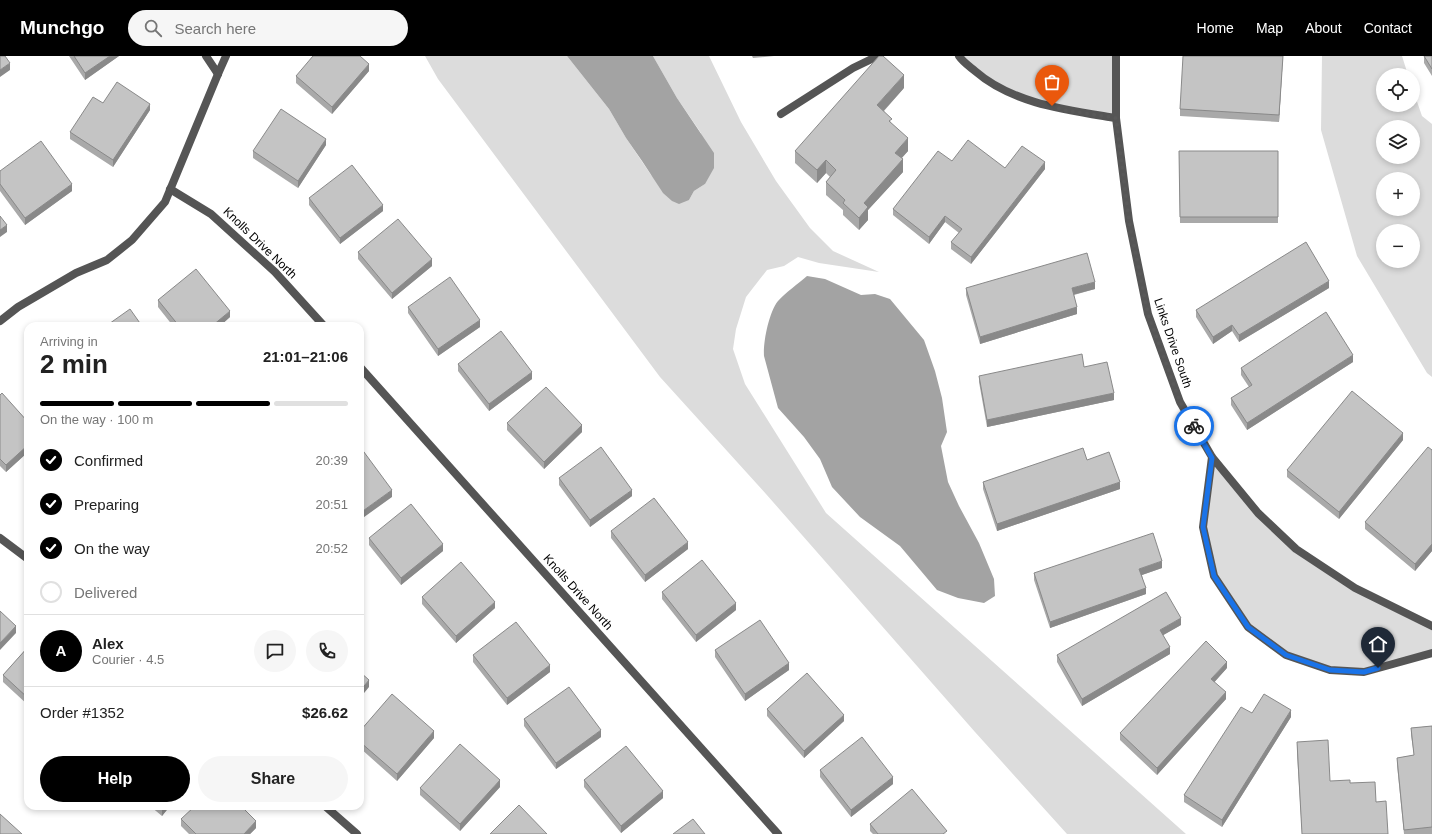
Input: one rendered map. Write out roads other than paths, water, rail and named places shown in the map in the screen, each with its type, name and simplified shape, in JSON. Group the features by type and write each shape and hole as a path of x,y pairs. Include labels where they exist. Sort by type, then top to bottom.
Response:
{"street":[{"path":"206,56 218,74"},
{"path":"0,321 18,307 76,273 107,260 132,240 164,202 226,56"},
{"path":"781,114 853,68 878,56"},
{"path":"959,56 985,80 1016,96 1063,110 1116,118"},
{"name":"Links Drive South","path":"1116,56 1116,118 1129,221 1148,314 1180,402 1212,458 1258,513 1296,550 1355,588 1432,626"},
{"name":"Knolls Drive North","path":"170,189 211,214 275,272 320,322"},
{"name":"Knolls Drive North","path":"364,371 778,834"},
{"path":"1212,458 1203,527 1214,576 1248,627 1286,655 1330,670 1364,672 1432,653"},
{"path":"0,538 24,557"},
{"path":"330,810 357,834"}]}
